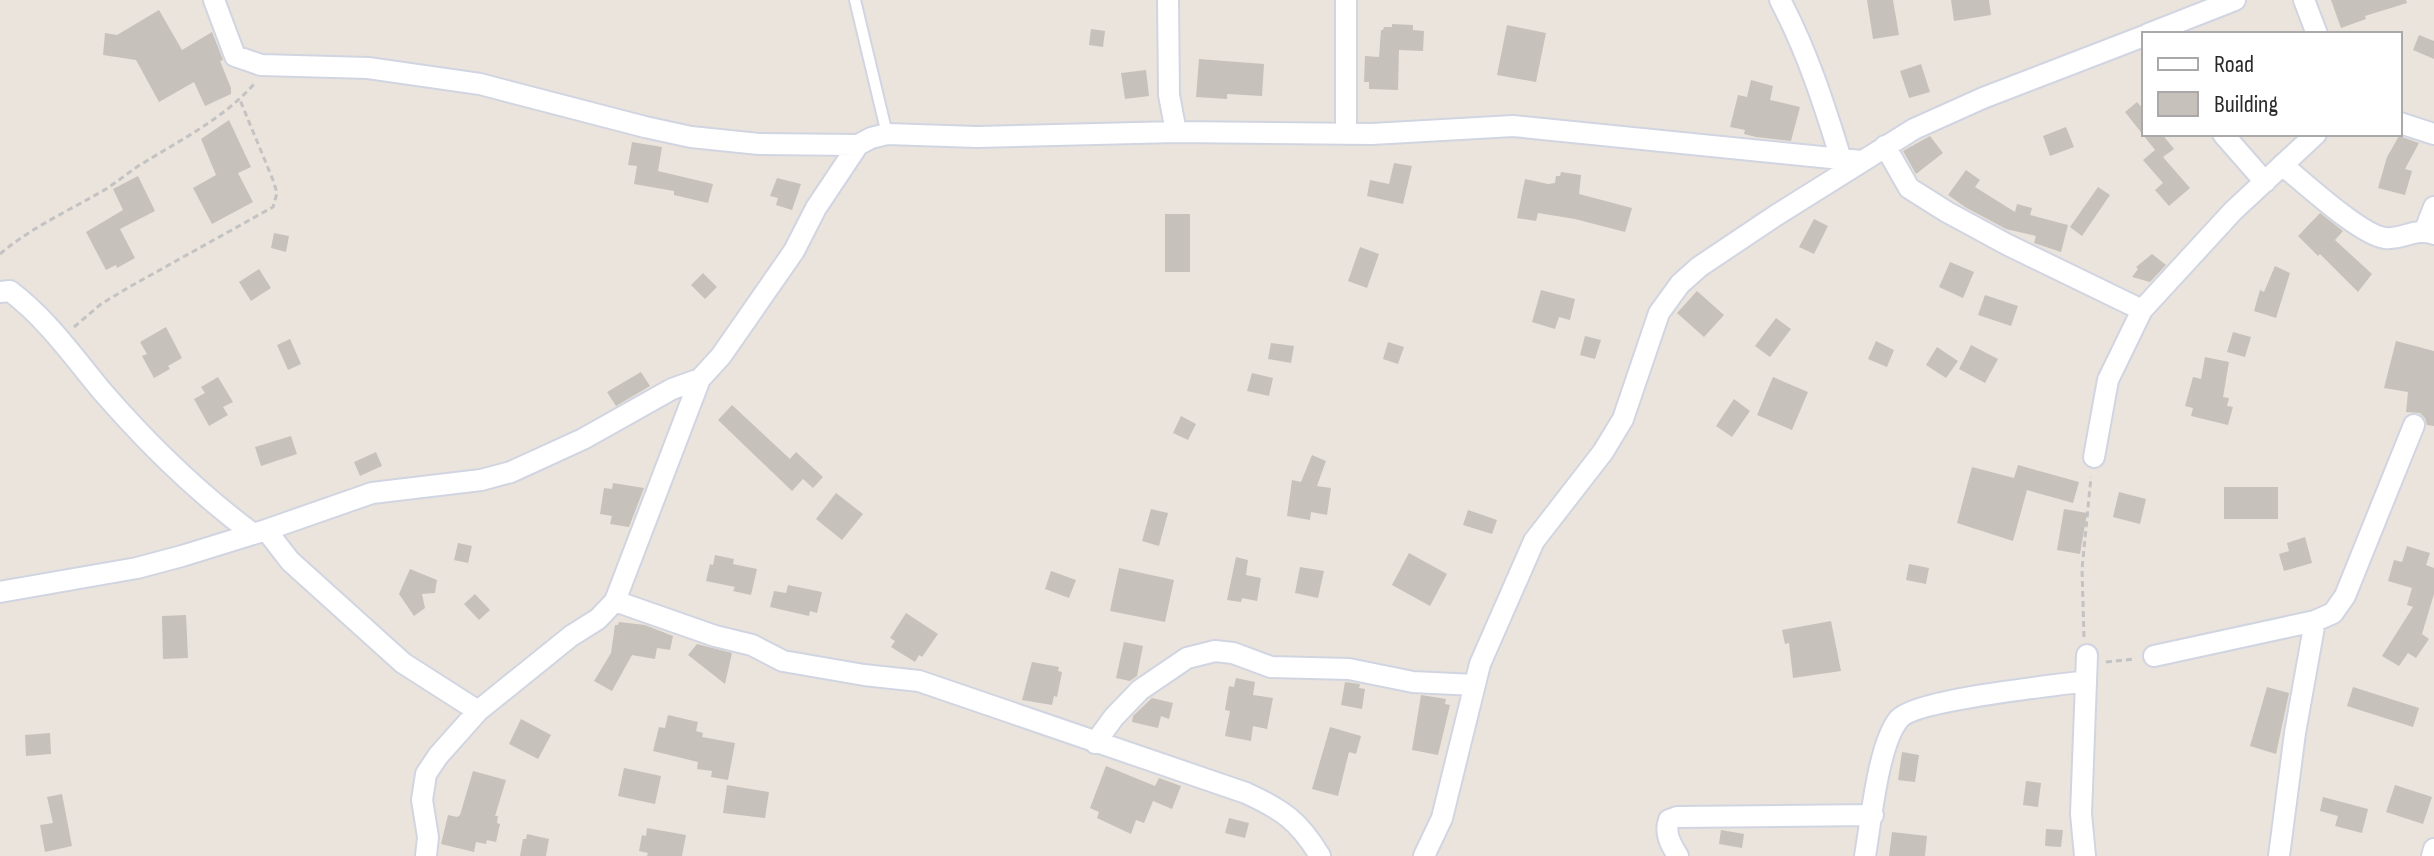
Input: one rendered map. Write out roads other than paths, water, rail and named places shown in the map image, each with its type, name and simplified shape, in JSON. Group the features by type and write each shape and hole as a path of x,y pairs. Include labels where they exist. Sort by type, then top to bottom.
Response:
{"street":[{"path":"214,0 235,56 249,62 270,66 368,68 480,84 645,127 706,139 759,144 858,145"},
{"path":"1168,0 1169,95 1176,132"},
{"path":"1346,0 1346,134"},
{"path":"1780,0 1851,160"},
{"path":"2154,32 2235,0"},
{"path":"2304,0 2316,32"},
{"path":"1424,856 1442,818 1480,664 1534,541 1603,452 1623,419 1659,313 1680,284 1851,160 1983,98 2142,37"},
{"path":"2402,124 2434,134"},
{"path":"426,856 428,837 422,800 426,774 478,711 571,636 598,619 615,601 700,379 721,356 794,251 816,208 858,145 871,138 887,134 977,137 1176,132 1346,134 1513,126 1851,160"},
{"path":"2225,136 2265,182"},
{"path":"2094,457 2108,380 2142,310 2184,262 2314,136"},
{"path":"1885,146 1909,188 2008,245 2142,310"},
{"path":"2282,165 2374,235 2385,238 2429,232 2434,207"},
{"path":"0,292 10,291 64,343 103,391 222,511 259,532 403,663 478,711"},
{"path":"0,592 137,568 259,532 372,493 481,480 511,472 583,439 672,389 700,379"},
{"path":"2154,656 2315,621 2333,613 2345,596 2414,425"},
{"path":"615,601 715,636 752,645 783,661 919,681 1246,793 1280,808 1308,836 1320,856"},
{"path":"2279,856 2295,733 2315,621"},
{"path":"1095,743 1140,690 1187,658 1215,651 1233,653 1271,667 1349,669 1413,682 1475,685"},
{"path":"2085,856 2081,814 2087,655"},
{"path":"1865,856 1888,740 1905,713 1945,702 2086,681"},
{"path":"1678,856 1670,844 1666,828 1669,820 1677,817 1873,815"},
{"path":"2432,856 2434,849"}],"lane":[{"path":"855,0 887,134"}]}
